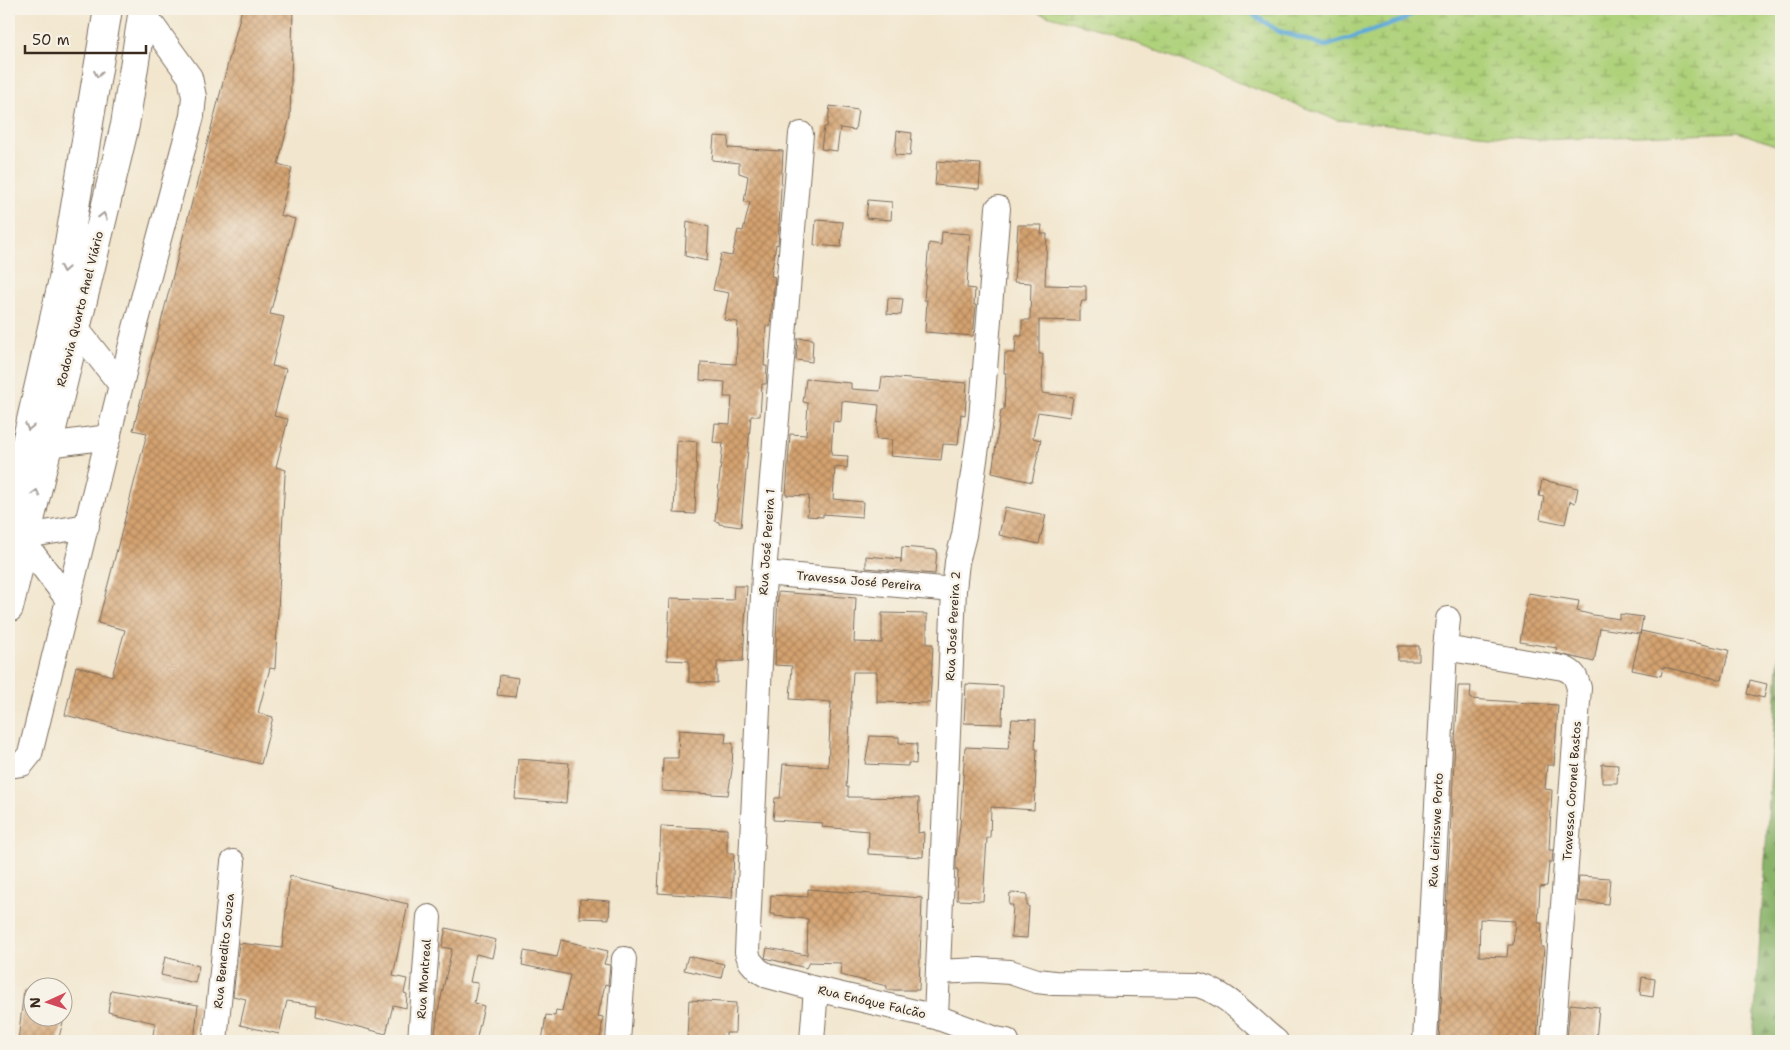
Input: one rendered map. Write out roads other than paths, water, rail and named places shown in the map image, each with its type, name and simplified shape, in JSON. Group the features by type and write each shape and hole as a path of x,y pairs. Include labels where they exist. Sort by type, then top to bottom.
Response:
{"highway":[{"name":"Rodovia Quarto Anel Viário","path":"9,608 20,531 108,9"},
{"name":"Rodovia Quarto Anel Viário","path":"20,531 48,445 125,126 143,10"}],"street":[{"path":"9,766 22,764 30,754 88,526 121,385 192,116 194,97 190,77 143,10"},
{"name":"Rua José Pereira 1","path":"747,952 764,573 801,134"},
{"name":"Rua José Pereira 2","path":"936,1017 954,590 981,419 998,208"},
{"path":"76,328 121,385"},
{"path":"48,445 109,437"},
{"path":"20,531 88,526"},
{"path":"20,531 69,601"},
{"name":"Travessa José Pereira","path":"764,573 954,590"},
{"name":"Rua Leirisswe Porto","path":"1425,1041 1448,619"},
{"name":"Travessa Coronel Bastos","path":"1445,648 1563,668 1573,671 1577,678 1579,688 1553,1041"},
{"name":"Rua Benedito Souza","path":"215,1041 233,862"},
{"name":"Rua Montreal","path":"420,1041 429,917"},
{"name":"Rua Enóque Falcão","path":"747,952 750,962 768,976 936,1017 996,1039 1007,1041"},
{"path":"618,1041 624,959"},
{"path":"938,972 979,970 1010,972 1037,981 1054,983 1198,985 1212,990 1229,1000 1273,1040"},
{"path":"812,1041 816,989"}],"waterway":[{"path":"1245,9 1278,31 1326,46 1403,20 1419,9"}]}
